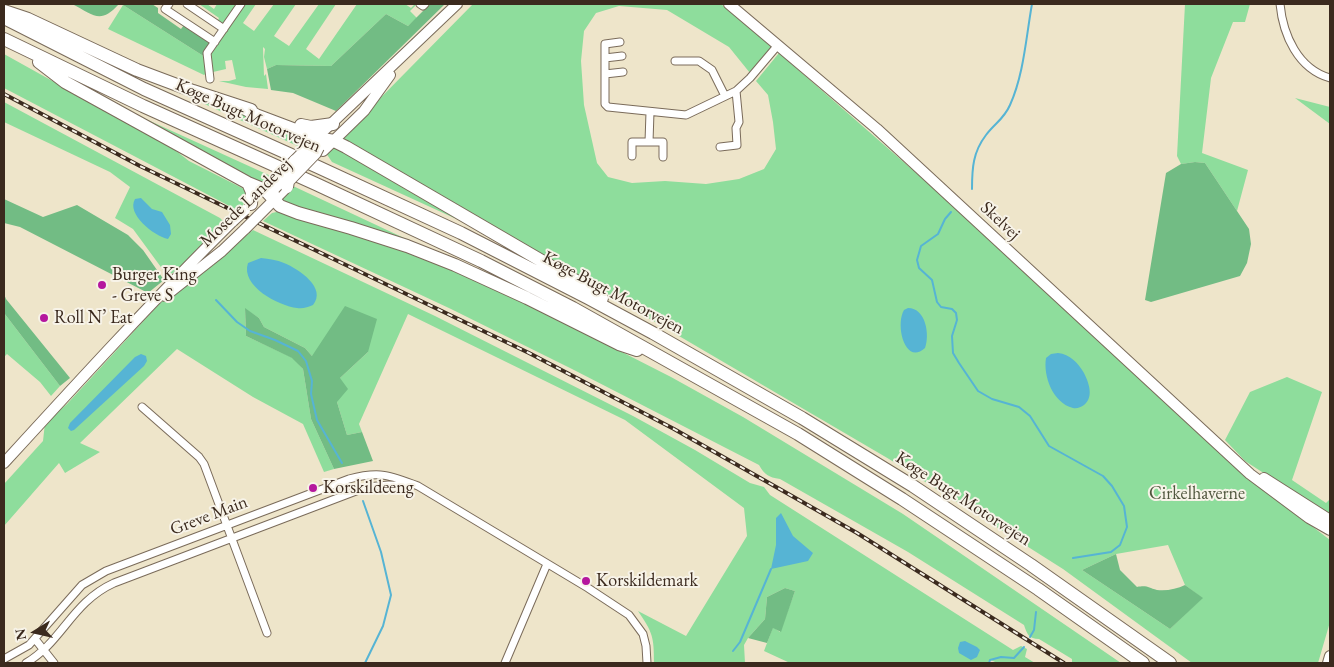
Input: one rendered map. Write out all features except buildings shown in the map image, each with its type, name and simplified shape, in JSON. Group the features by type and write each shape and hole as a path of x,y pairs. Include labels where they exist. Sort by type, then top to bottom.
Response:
{"highway":[{"path":"4,11 28,19 137,70 244,108 336,133 346,147 583,285 653,333"},
{"name":"Køge Bugt Motorvejen","path":"4,18 144,89 461,234 653,333 802,418 913,486 1032,565 1170,663"},
{"name":"Køge Bugt Motorvejen","path":"4,39 481,261 573,308 798,434 902,499 1038,589 1143,663"},
{"path":"22,49 65,82 248,183 275,191"},
{"path":"244,108 317,145"},
{"path":"275,191 288,181 315,153 317,145 336,133"},
{"path":"275,191 294,166 295,161"},
{"path":"248,183 252,192 248,207"},
{"path":"275,191 280,206 407,246 527,298 619,344 662,358"}],"street":[{"path":"168,4 165,9 215,42"},
{"path":"187,4 224,29"},
{"path":"210,79 207,52 241,4"},
{"path":"420,4 423,6 425,4"},
{"path":"336,133 384,72 408,52 457,4"},
{"name":"Skelvej","path":"729,4 877,129 1250,474 1294,508 1330,530"},
{"path":"1280,4 1286,32 1300,58 1309,68 1320,75 1330,78"},
{"path":"620,42 605,44 605,104 608,107 686,115 736,91 778,45"},
{"path":"605,58 622,56"},
{"path":"675,60 699,61 712,70 725,96"},
{"path":"605,74 623,72"},
{"path":"720,147 737,145 736,128 739,122 736,91"},
{"path":"649,142 650,112"},
{"path":"632,156 632,142 663,142 663,156"},
{"name":"Mosede Landevej","path":"295,161 317,145"},
{"name":"Mosede Landevej","path":"157,300 169,284 248,207 275,191"},
{"name":"Mosede Landevej","path":"4,462 126,330 157,300 199,270 245,229 257,217 275,191"},
{"path":"142,407 199,457 204,464 232,538"},
{"name":"Skelvej","path":"1244,467 1252,470 1330,520"},
{"name":"Greve Main","path":"4,659 16,654 35,639 82,585 106,571 349,479 364,475 390,475 418,486 630,615 643,634 648,663"},
{"name":"Greve Main","path":"26,663 44,650 81,605 101,588 364,488 378,484 418,486"},
{"name":"Greve Main","path":"232,538 267,633"},
{"path":"504,663 547,564"},
{"path":"35,639 54,663"},
{"path":"1328,663 1330,656"}],"green space":[{"path":"72,4 119,4 107,14 97,16"},
{"path":"152,4 158,8 158,13 181,29 184,25 210,43 205,57 123,5"},
{"path":"199,4 207,4 214,9 217,4 237,4 224,24 220,24 217,22 219,18"},
{"path":"245,4 256,4 243,23 254,31 274,4 296,4 274,36 289,46 319,4 336,4 306,49 319,59 357,4 405,4 411,8 415,4 410,11 417,18 408,26 386,14 331,66 276,65 267,69 264,57 265,49 263,47 264,76 266,74 268,89 246,87 219,81 236,79 232,60 225,61 226,69 213,72 211,54"},
{"path":"430,4 445,4 336,111 293,93 271,90 267,69 276,65 331,66 386,14 408,26"},
{"name":"Cirkelhaverne","path":"473,4 721,4 773,46 750,73 729,47 667,10 619,6 596,13 584,31 581,61 584,105 597,163 608,177 632,183 665,181 706,184 739,179 764,169 776,149 768,95 756,81 779,53 939,193 1253,481 1330,540 1330,622 1318,663 1192,663 1063,569 889,459 341,138","holes":["1168,545 1185,585 1202,598 1170,629 1082,570 1116,554"]},
{"path":"1185,4 1250,4 1245,22 1233,22 1211,78 1202,153 1248,170 1237,211 1205,163 1181,164 1177,156"},
{"path":"123,5 205,57 208,72 204,75 108,29"},
{"path":"4,54 171,147 189,161 246,190 249,196 239,211 4,88"},
{"path":"158,83 303,135 309,142 302,148"},
{"path":"1295,98 1330,107 1330,124"},
{"path":"4,102 220,218 226,224 175,273 166,274 133,229 115,218 130,187 110,172 4,122"},
{"path":"128,111 273,177 264,187"},
{"path":"335,145 487,233 332,162 326,153"},
{"path":"1205,163 1249,229 1251,244 1247,263 1240,276 1151,302 1145,300 1166,173 1181,164"},
{"path":"293,186 451,260 300,211 281,200"},
{"path":"4,199 43,217 77,205 128,235 143,250 164,280 148,293 20,227 4,223"},
{"path":"281,211 398,248 508,294 671,377 743,417 903,514 1121,663 1072,663 1072,659 1039,639 1031,637 1024,625 908,552 780,479 767,475 759,465 451,309 263,221 272,213"},
{"path":"253,230 435,316 633,416 750,483 764,487 770,495 1013,650 1021,646 1027,649 1025,657 1035,663 997,663 991,660 989,663 790,663 764,651 773,627 780,632 795,591 785,588 767,597 765,619 744,645 745,663 654,663 652,636 638,611 686,636 747,536 744,508 625,420 408,314 359,424 362,432 347,435 337,402 340,378 368,352 312,356 305,348 264,327 259,318 245,309 246,336 293,358 303,369 311,419 334,469 324,472 303,424 253,397 177,349 80,443 100,452 65,473 59,463 4,526 4,484 43,441 45,423 67,404 161,302"},
{"path":"4,294 6,299 70,378 60,386 4,313"},
{"path":"345,306 377,319 368,352 340,378 348,389 337,402 347,435 362,432 373,461 334,469 311,419 303,369 292,358 246,336 245,308 259,318 264,327 305,348 312,356"},
{"path":"4,313 60,386 51,396 40,382 7,354 4,357"},
{"path":"1287,377 1322,392 1292,480 1326,503 1330,499 1330,516 1245,461 1225,440 1250,392"},
{"path":"1116,554 1120,570 1137,587 1164,590 1175,589 1185,585 1203,598 1170,629 1082,570"},
{"path":"785,588 795,591 781,632 773,628 767,643 748,638 765,619 767,597"}],"water":[{"path":"141,198 152,209 162,212 170,225 171,234 168,239 149,229 134,211 135,199"},
{"path":"261,258 281,262 303,274 314,286 316,292 316,299 313,305 301,308 289,306 271,299 255,287 247,271 248,263"},
{"path":"908,308 919,312 923,317 927,330 925,348 918,352 912,352 907,348 901,333 901,317 904,310"},
{"path":"141,354 146,356 147,361 144,366 71,431 68,428 70,423 135,357"},
{"path":"1051,354 1066,355 1073,360 1086,377 1090,394 1087,402 1080,407 1074,408 1066,405 1060,401 1051,388 1046,373 1046,358"},
{"path":"781,513 793,536 813,553 808,561 771,569 776,545 776,518"},
{"path":"965,641 980,650 977,657 971,660 959,653 960,642"}],"waterway":[{"path":"972,189 973,167 978,148 986,135 1005,114 1015,93 1022,68 1032,4"},
{"path":"951,212 945,219 938,234 921,246 917,260 919,268 932,280 937,302 941,307 952,309 956,313 957,320 952,336 953,353 978,391 992,399 1019,407 1030,416 1049,446 1103,476 1112,486 1124,506 1127,527 1120,545 1111,552 1073,558"},
{"path":"216,300 237,322 250,331 298,351 306,361 312,381 311,394 317,420 342,463"},
{"path":"363,501 381,552 391,595 383,626 365,663"},
{"path":"733,651 740,642 771,569"},
{"path":"1030,637 1034,630 1036,612"},
{"path":"989,663 990,660 1001,657 1014,658 1024,647"}],"railway":[{"path":"4,94 140,166 529,353 674,429 857,533 1064,663"}],"place":[{"name":"Burger King - Greve S","path":"102,285"},
{"name":"Roll N’ Eat","path":"44,318"},
{"name":"Korskildeeng","path":"313,488"},
{"name":"Korskildemark","path":"586,581"}]}
